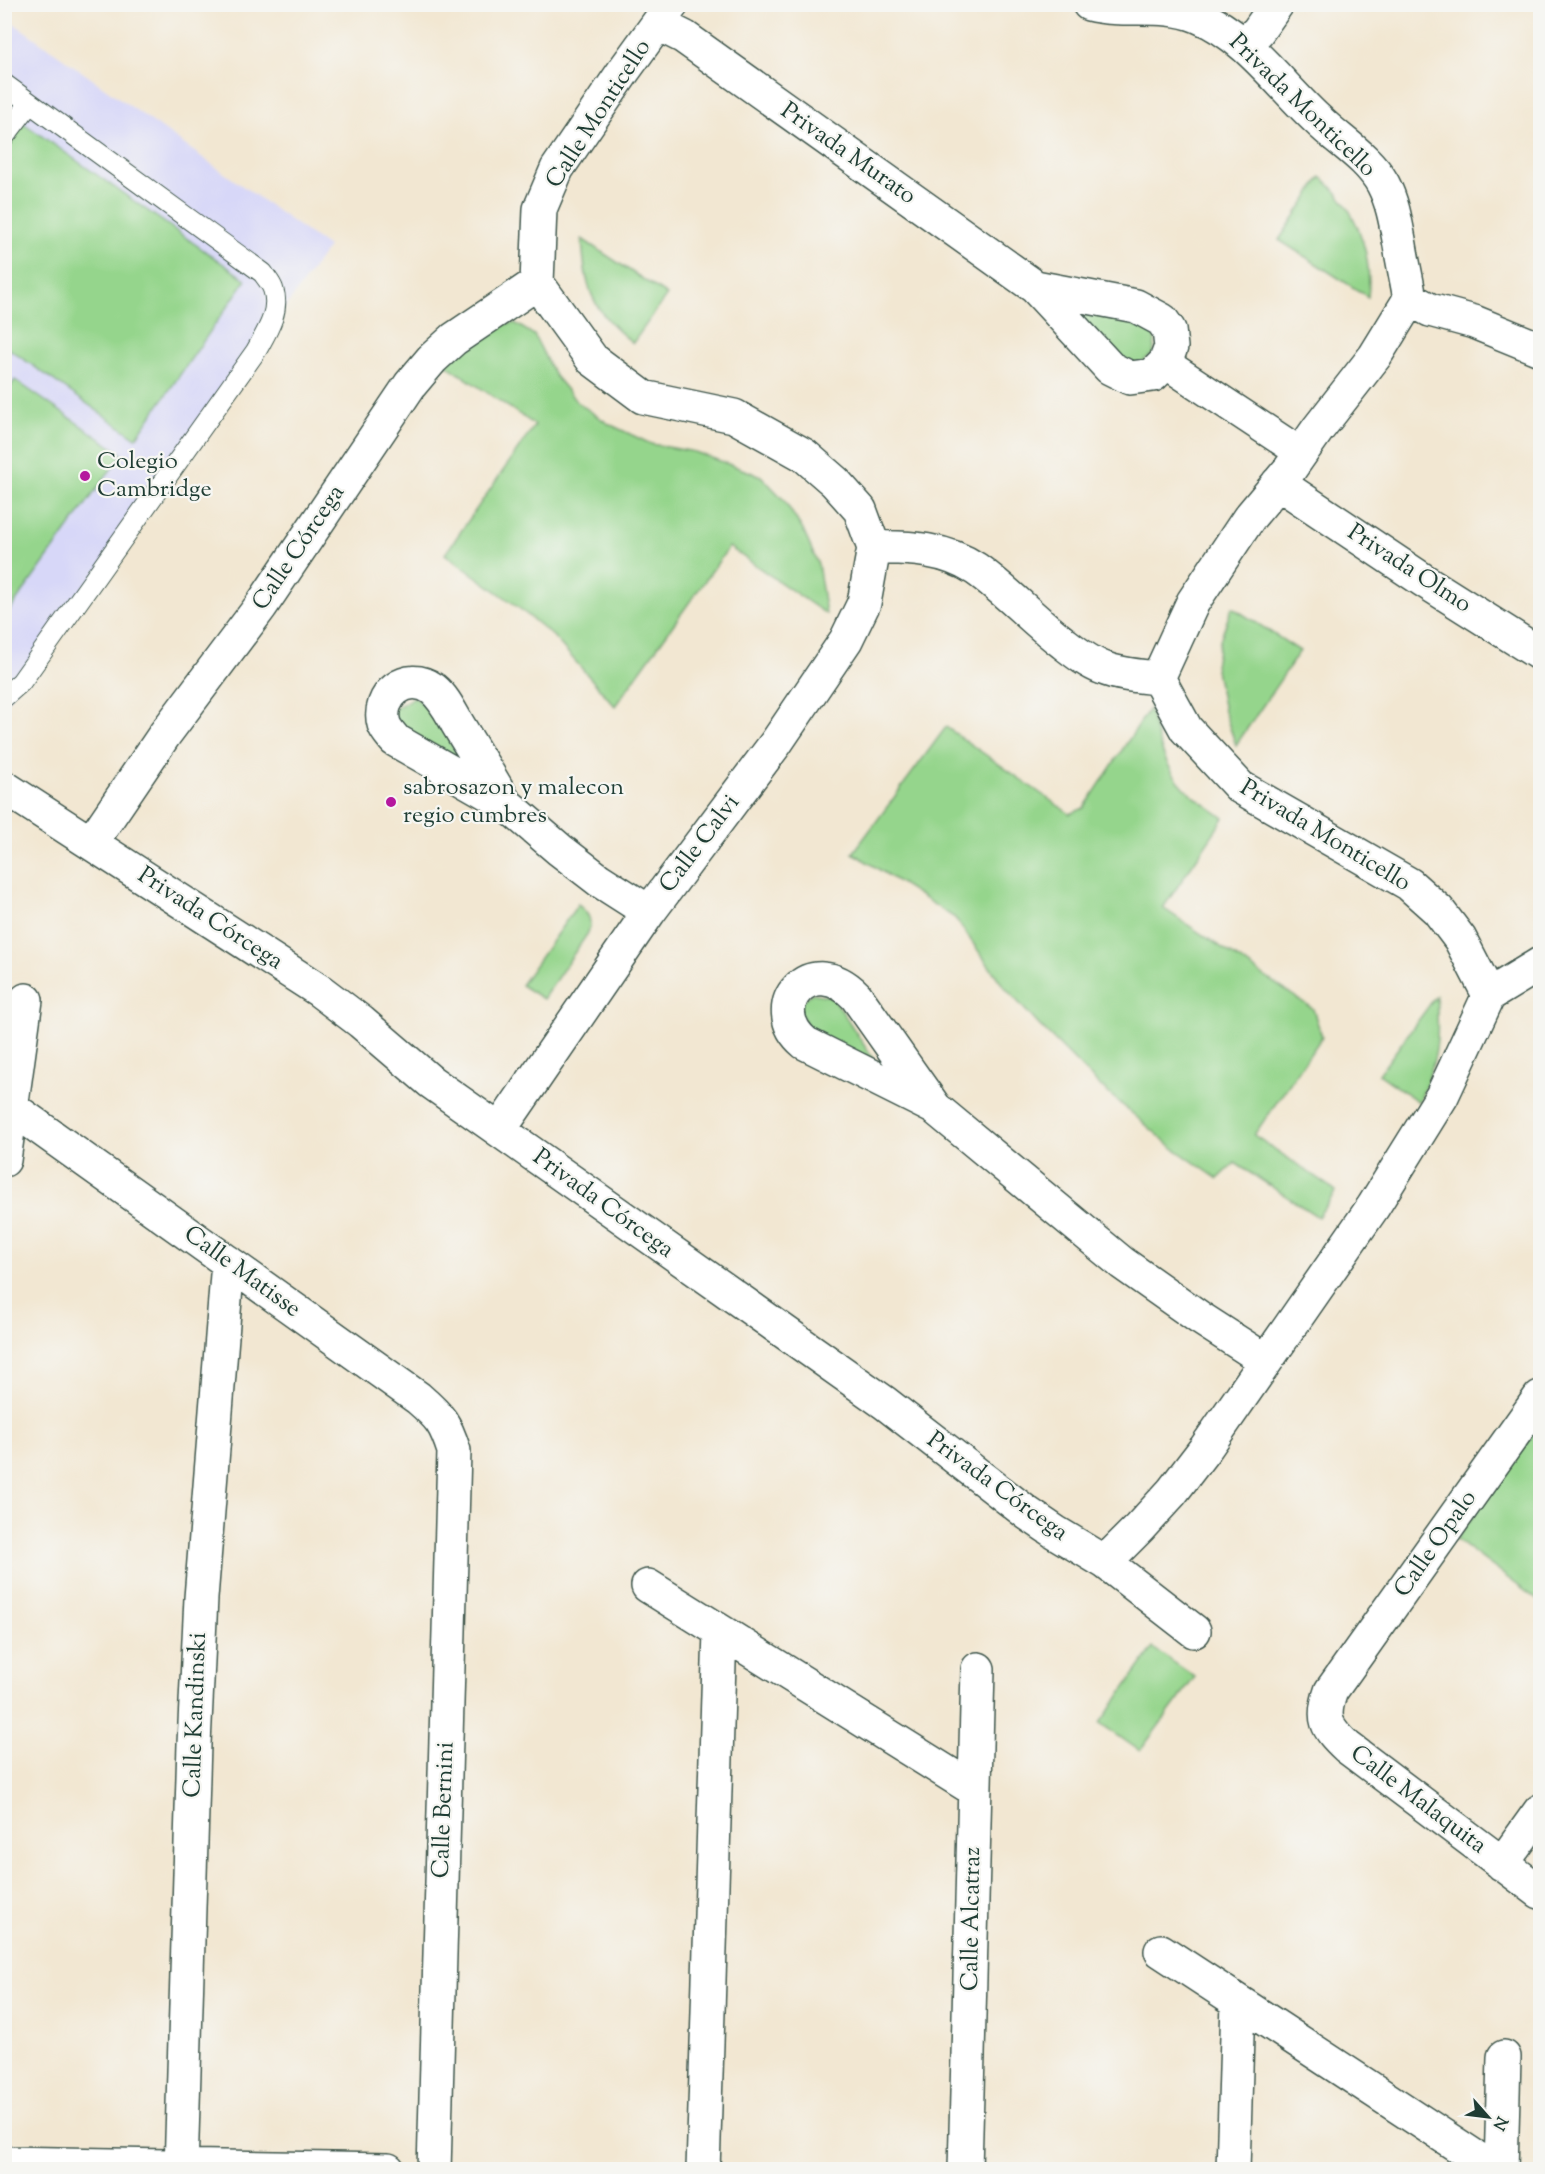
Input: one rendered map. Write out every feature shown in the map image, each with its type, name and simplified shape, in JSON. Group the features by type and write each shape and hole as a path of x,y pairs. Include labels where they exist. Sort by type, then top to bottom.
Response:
{"street":[{"path":"1089,4 1125,9 1182,7"},
{"path":"1244,45 1258,31 1277,4"},
{"name":"Privada Monticello","path":"1182,7 1215,25 1244,45 1302,105 1365,161 1383,183 1394,212 1410,299"},
{"name":"Calle Monticello","path":"537,283 540,209 557,169 665,14"},
{"name":"Privada Murato","path":"665,14 684,37 1035,287 1110,368 1130,378 1140,378 1153,375 1165,363 1171,347 1169,330 1162,320 1136,306 1035,287"},
{"path":"537,283 592,359 643,397 734,416 804,455 835,482 860,510 874,548 908,547 940,553 975,568 1042,627 1087,661 1104,669 1124,674 1158,678 1193,602 1250,518 1376,356 1410,299 1430,310 1474,322 1540,349"},
{"name":"Calle Córcega","path":"91,843 165,734 261,606 410,385 432,359 454,339 537,283"},
{"path":"1165,363 1301,453"},
{"name":"Privada Olmo","path":"1278,483 1423,580 1540,654"},
{"name":"Calle Calvi","path":"501,1129 649,912 776,743 846,640 864,603 874,548"},
{"name":"Privada Monticello","path":"1158,678 1186,729 1240,787 1409,884 1438,910 1460,939 1489,996"},
{"name":"Privada Córcega","path":"4,787 312,985 361,1022 431,1082 501,1129 595,1199 885,1403 1027,1513 1105,1562 1194,1631"},
{"path":"506,803 591,874 649,912"},
{"path":"1105,1562 1172,1492 1205,1449 1373,1207 1442,1096 1489,996 1540,964"},
{"path":"4,1160 26,1000"},
{"name":"Calle Matisse","path":"12,1108 418,1398 435,1413 446,1427 454,1451"},
{"path":"934,1108 1122,1263 1265,1360"},
{"name":"Calle Kandinski","path":"181,2168 194,1744 201,1599 228,1262"},
{"name":"Calle Opalo","path":"1332,1690 1540,1397"},
{"name":"Calle Bernini","path":"434,2169 454,1451"},
{"path":"648,1586 975,1790"},
{"path":"703,2169 720,1631"},
{"name":"Calle Alcatraz","path":"965,2169 978,1669"},
{"name":"Calle Malaquita","path":"1332,1690 1325,1717 1335,1736 1540,1892"},
{"path":"1502,1864 1540,1810"},
{"path":"1161,1950 1495,2169"},
{"path":"1233,2169 1238,2002"},
{"path":"1501,2169 1504,2057"},
{"path":"4,2163 181,2168 388,2169"}],"lane":[{"path":"4,84 263,273 273,288 276,303 273,317 256,351 21,682 4,697"},
{"path":"4,137 30,103"}],"shaded area":[{"name":"Colegio Cambridge","path":"5,17 328,247 5,705"}],"green space":[{"path":"22,122 246,280 136,438 5,346 5,147"},
{"path":"1321,177 1343,201 1359,231 1368,264 1368,297 1279,240"},
{"path":"582,239 667,295 633,343 608,320 593,298 585,272"},
{"path":"1064,307 1133,316 1153,334 1155,341 1153,354 1133,368"},
{"path":"515,323 534,335 555,376 577,402 609,424 651,444 695,452 761,476 784,500 803,530 818,564 826,614 729,547 615,706 553,636 514,604 445,554 535,425 445,364 496,325"},
{"path":"15,380 122,454 5,617 4,395"},
{"path":"1232,607 1300,651 1236,745 1224,711 1215,665 1220,640"},
{"path":"414,697 423,703 439,721 467,778 401,739 390,711"},
{"path":"1149,709 1162,749 1176,778 1192,795 1224,818 1163,908 1313,1009 1322,1037 1254,1135 1336,1191 1318,1217 1235,1163 1218,1179 1172,1147 1100,1086 1038,1024 1002,984 955,918 853,853 946,727 1070,814 1084,808"},
{"path":"578,904 589,917 588,933 543,999 521,985"},
{"path":"812,993 833,997 875,1062 818,1045 796,1006"},
{"path":"1436,996 1438,1026 1436,1051 1419,1102 1379,1074"},
{"path":"1540,1424 1540,1602 1456,1539"},
{"path":"1153,1648 1195,1677 1140,1751 1100,1723"}],"place":[{"name":"Colegio Cambridge","path":"85,476"},
{"name":"sabrosazon y malecon regio cumbres","path":"391,802"}]}
